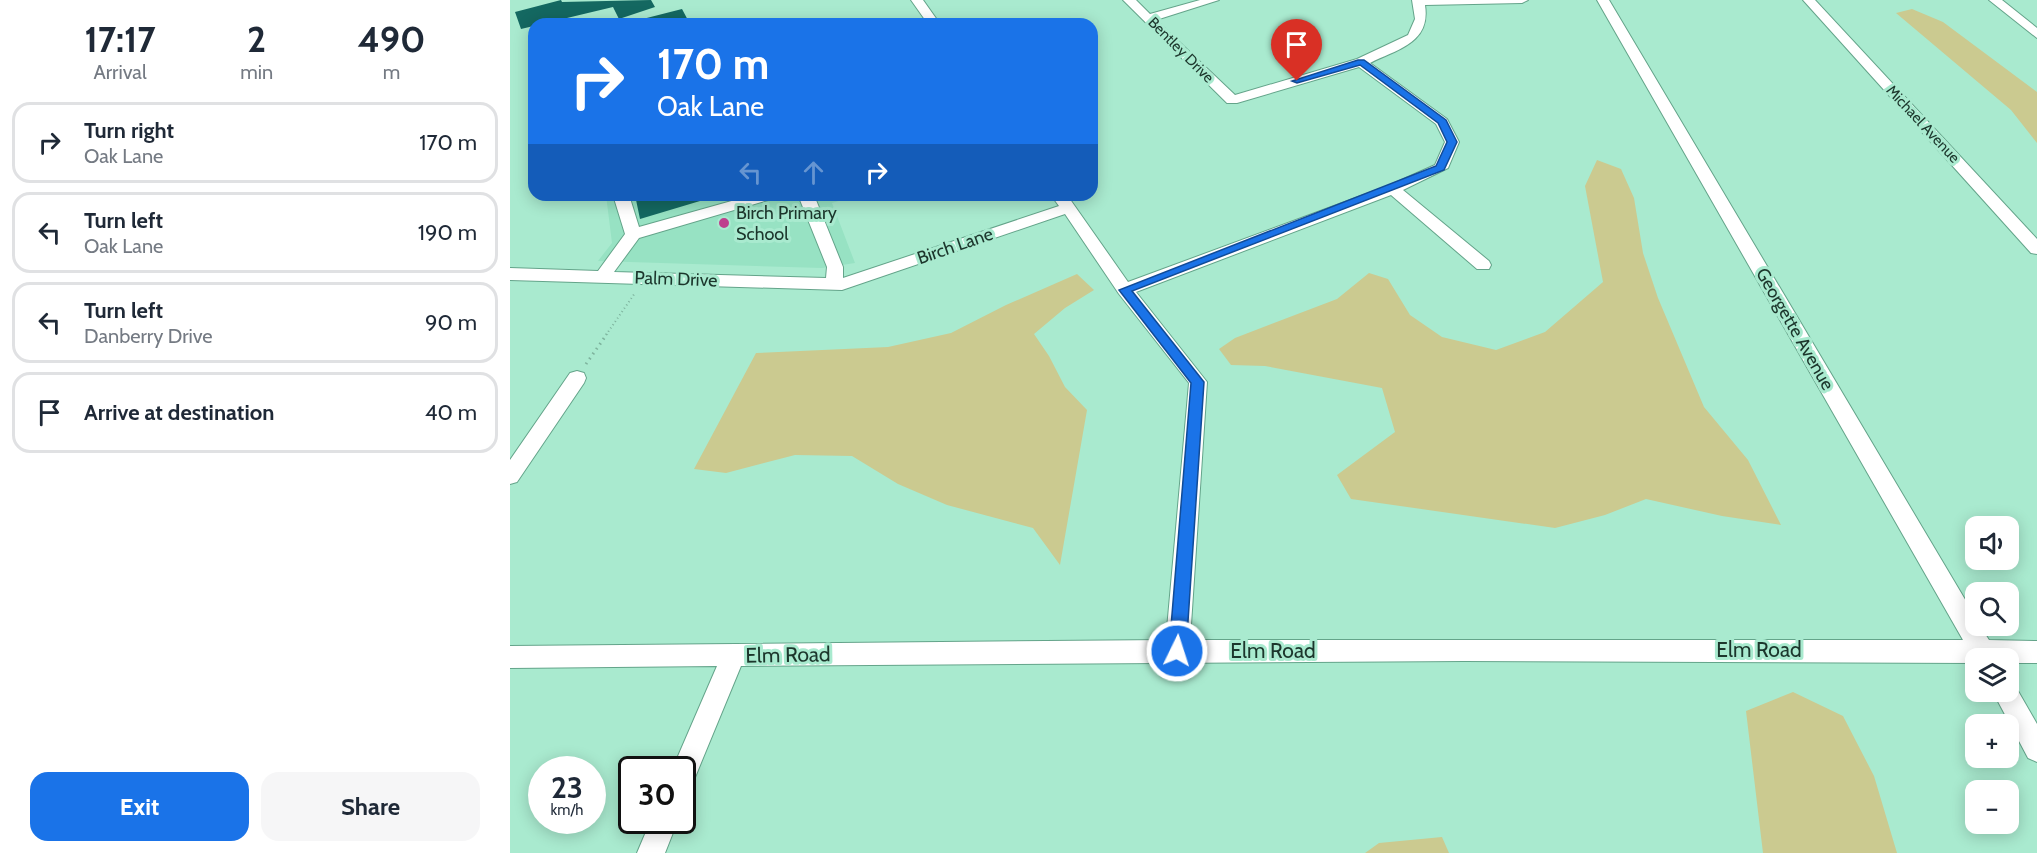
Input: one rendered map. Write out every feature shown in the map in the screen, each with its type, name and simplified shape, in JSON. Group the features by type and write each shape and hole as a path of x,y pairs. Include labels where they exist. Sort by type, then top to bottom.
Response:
{"street":[{"path":"917,0 930,18"},
{"name":"Bentley Drive","path":"1129,0 1232,100 1361,62"},
{"path":"1149,18 1213,0"},
{"path":"1125,290 1393,189 1441,168 1452,142 1442,122 1361,62 1413,37 1421,20 1418,1 1522,0"},
{"name":"Georgette Avenue","path":"1603,0 1980,648"},
{"name":"Michael Avenue","path":"1811,0 2037,249"},
{"path":"1995,0 2037,34"},
{"path":"1393,189 1483,265"},
{"path":"623,201 633,234"},
{"path":"602,277 633,234 749,201"},
{"path":"808,201 836,267 838,284"},
{"path":"1064,201 1125,290 1198,382 1177,651"},
{"name":"Birch Lane","path":"838,284 1064,201"},
{"name":"Palm Drive","path":"510,274 838,284"},
{"path":"510,476 577,378"},
{"name":"Elm Road","path":"510,657 1177,651 1965,655"},
{"name":"Elm Road","path":"2019,653 2037,652"},
{"path":"691,756 734,655"},
{"path":"2011,702 2037,749"},
{"path":"651,853 658,834"}],"path":[{"path":"577,378 636,291"}],"shaded area":[{"path":"1912,9 1943,22 2037,92 2037,143 2011,110 1896,13"},
{"path":"1597,160 1621,169 1634,198 1643,253 1658,298 1704,407 1748,460 1781,525 1722,516 1646,499 1605,515 1555,528 1351,499 1337,475 1395,432 1382,388 1265,366 1231,365 1219,349 1235,338 1337,299 1369,273 1388,279 1410,315 1442,337 1496,350 1545,332 1603,282 1585,186"},
{"name":"Birch Primary School","path":"607,201 839,201 832,203 855,263 822,268 598,261 612,243"},
{"path":"1077,274 1094,290 1065,308 1034,334 1049,356 1065,387 1087,410 1060,565 1033,528 947,505 898,484 852,456 795,455 726,473 694,469 756,353 888,347 951,333 1006,305"},
{"path":"1793,692 1843,716 1874,776 1897,853 1763,853 1746,711"},
{"path":"1442,837 1449,853 1365,853 1379,843"}],"building":[{"path":"561,0 562,2 651,0 655,7 622,18 618,18 613,7 567,18 528,18 528,27 521,29 515,12"},
{"path":"682,9 687,18 647,18"},
{"path":"636,201 700,201 640,219"}],"place":[{"name":"Birch Primary School","path":"724,223"}],"route":[{"path":"1177,651 1198,382 1125,290 1393,189 1441,168 1452,142 1442,122 1361,62 1297,81"}]}
